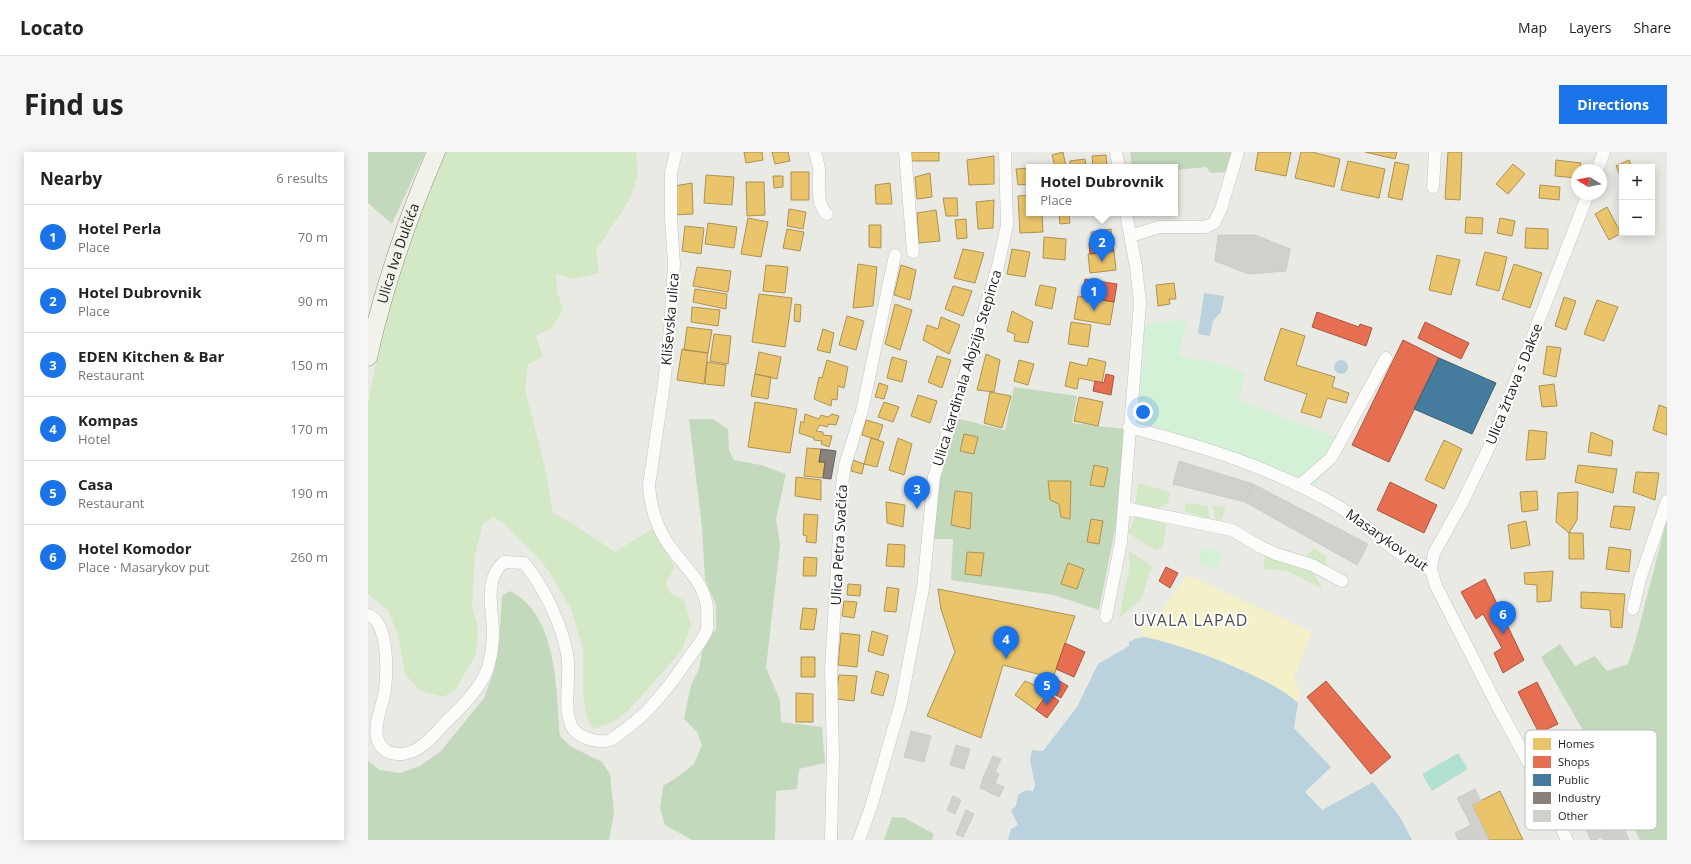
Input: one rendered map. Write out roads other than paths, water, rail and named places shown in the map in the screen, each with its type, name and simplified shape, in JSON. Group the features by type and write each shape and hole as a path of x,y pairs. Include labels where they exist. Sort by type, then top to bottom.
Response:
{"main road":[{"name":"Ulica Iva Dulčića","path":"368,357 384,292 404,229 436,152"}],"street":[{"name":"Kliševska ulica","path":"368,615 372,616 378,622 383,631 386,664 385,690 378,722 377,737 382,747 393,755 405,755 418,749 462,707 477,688 485,674 492,646 492,580 496,568 504,562 524,563 535,575 561,628 568,662 568,714 574,729 584,737 597,740 610,740 635,723 673,680 706,631 708,612 703,590 662,534 652,510 649,485 664,384 670,330 674,264 670,219 670,173 676,152"},
{"path":"815,152 819,165 820,201 823,210 827,214"},
{"path":"905,152 913,252"},
{"name":"Ulica kardinala Alojzija Stepinca","path":"859,840 871,807 901,703 924,588 934,477 1005,237 1005,152"},
{"path":"1116,152 1118,164"},
{"path":"1131,236 1160,227 1205,227 1214,223 1221,209 1238,152"},
{"path":"1433,187 1435,152"},
{"path":"1599,164 1604,152"},
{"name":"Ulica žrtava s Dakse","path":"1431,569 1437,546 1463,501 1492,442 1586,200"},
{"path":"1106,617 1116,572 1125,508 1129,427 1140,303 1131,236 1127,216"},
{"name":"Ulica Petra Svačića","path":"831,840 831,669 842,485 845,465 862,411 895,255"},
{"path":"1300,485 1331,458 1386,358"},
{"name":"Masarykov put","path":"1129,427 1213,450 1265,469 1300,485 1352,514 1399,552 1420,565 1431,569 1436,586 1498,708 1525,757"},
{"path":"1633,609 1640,578 1667,502"},
{"path":"1125,508 1232,530 1276,554 1312,565 1342,581"},
{"name":"Masarykov put","path":"1562,830 1567,840"}],"water":[{"path":"1204,293 1224,296 1221,312 1213,321 1210,336 1198,334"},
{"path":"1338,360 1344,360 1348,364 1348,370 1344,374 1338,374 1334,370 1334,364"},
{"path":"1145,637 1184,648 1221,661 1267,682 1292,698 1298,703 1294,728 1331,767 1305,792 1322,810 1373,782 1400,817 1412,840 1008,840 1011,829 1018,825 1011,810 1016,806 1018,795 1026,790 1033,791 1035,785 1030,760 1032,750 1043,751 1077,707 1098,664 1129,646 1129,642"}],"place":[{"name":"Hotel Dubrovnik","path":"1102,262"},
{"name":"Hotel Perla","path":"1094,311"},
{"name":"EDEN Kitchen & Bar","path":"917,509"},
{"name":"Hotel Komodor","path":"1503,634"},
{"name":"Kompas","path":"1006,659"},
{"name":"Casa","path":"1047,705"}],"district":[{"name":"UVALA LAPAD","path":"1191,620"}]}
